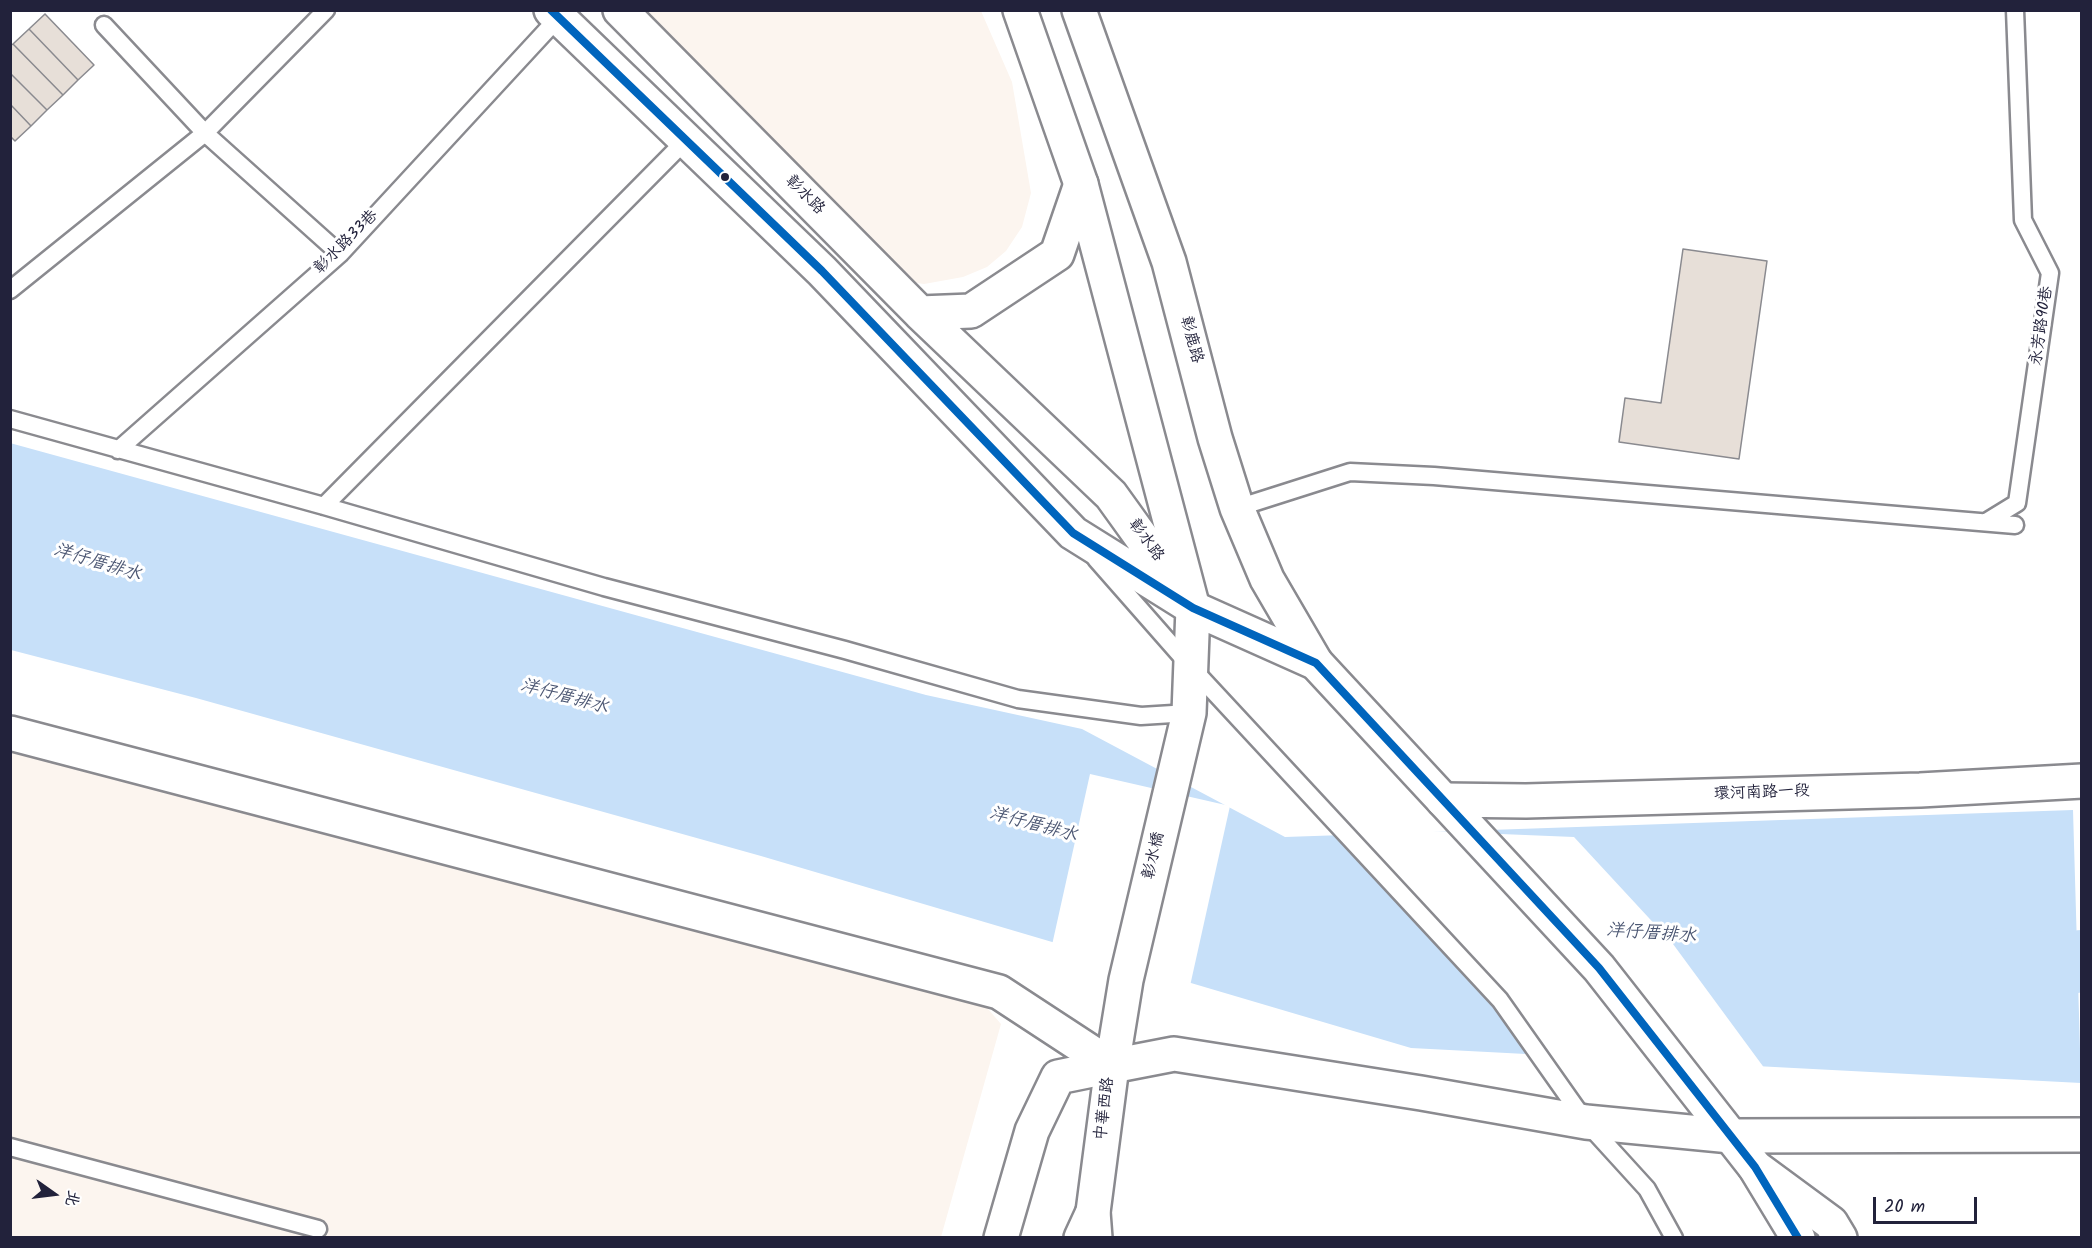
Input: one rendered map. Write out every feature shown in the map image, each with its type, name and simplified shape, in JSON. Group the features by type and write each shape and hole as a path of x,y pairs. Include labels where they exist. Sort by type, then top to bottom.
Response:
{"main road":[{"name":"彰水路","path":"620,10 920,313 1111,495 1193,608"},
{"path":"1020,10 1082,184 1193,608 1186,723"},
{"name":"彰鹿路","path":"1079,10 1169,262 1215,438 1237,508 1268,579 1316,663"},
{"name":"彰水路","path":"554,14 822,271 1073,533 1193,608"},
{"path":"920,313 971,311 1057,254 1082,184"},
{"path":"1193,608 1316,663 1599,968 1755,1167 1798,1238"},
{"name":"彰水橋","path":"1126,980 1186,723"},
{"path":"10,733 999,992 1112,1065"},
{"name":"環河南路一段","path":"1443,800 1526,801 1920,790 2082,781"},
{"name":"中華西路","path":"1089,1229 1126,980"},
{"path":"1001,1238 1032,1131 1058,1077 1174,1054 1586,1122 1731,1136 2082,1135"},
{"path":"1755,1167 1831,1222 1840,1238"}],"lane":[{"path":"10,290 205,133 326,10"},
{"name":"永芳路90巷","path":"1986,522 2017,503 2050,273 2024,220 2016,10"},
{"name":"彰水路33巷","path":"118,450 340,254 554,14"},
{"path":"104,25 205,133 340,254"},
{"path":"324,506 685,141"},
{"path":"10,420 324,506 604,587 845,650 1018,699 1186,723"},
{"path":"1237,508 1350,472 1434,476 2015,525"},
{"path":"1073,533 1190,666 1500,1000 1586,1122 1647,1189 1674,1238"},
{"path":"10,1147 318,1229"}],"shaded area":[{"path":"628,11 981,11 1012,82 1031,193 1022,227 1006,251 987,267 963,277 924,284 895,280"},
{"path":"10,739 982,1002 1001,1024 941,1237 11,1237"}],"water":[{"path":"10,443 926,695 1082,729 1285,837 2073,810 2081,1083 1411,1048 761,856 196,698 11,650"}],"pier":[{"path":"1090,774 1230,806 1190,986 1052,945"},
{"path":"1403,830 1574,837 1673,944 1765,1069 1538,1058 1433,926 1342,832"}],"building":[{"path":"45,14 94,65 78,80 29,29"},
{"path":"29,29 78,80 63,95 13,44"},
{"path":"13,44 63,95 47,110 10,73 10,46"},
{"path":"10,73 47,110 31,126 10,104"},
{"path":"10,104 31,126 15,141 10,136"},
{"path":"1683,249 1767,261 1739,459 1619,442 1625,398 1661,403"}],"waterway":[{"name":"洋仔厝排水","path":"1992,959 2061,964 2082,961"}],"transit line":[{"path":"551,10 822,271 1073,533 1193,608 1316,663 1599,968 1755,1167 1798,1238"}]}
